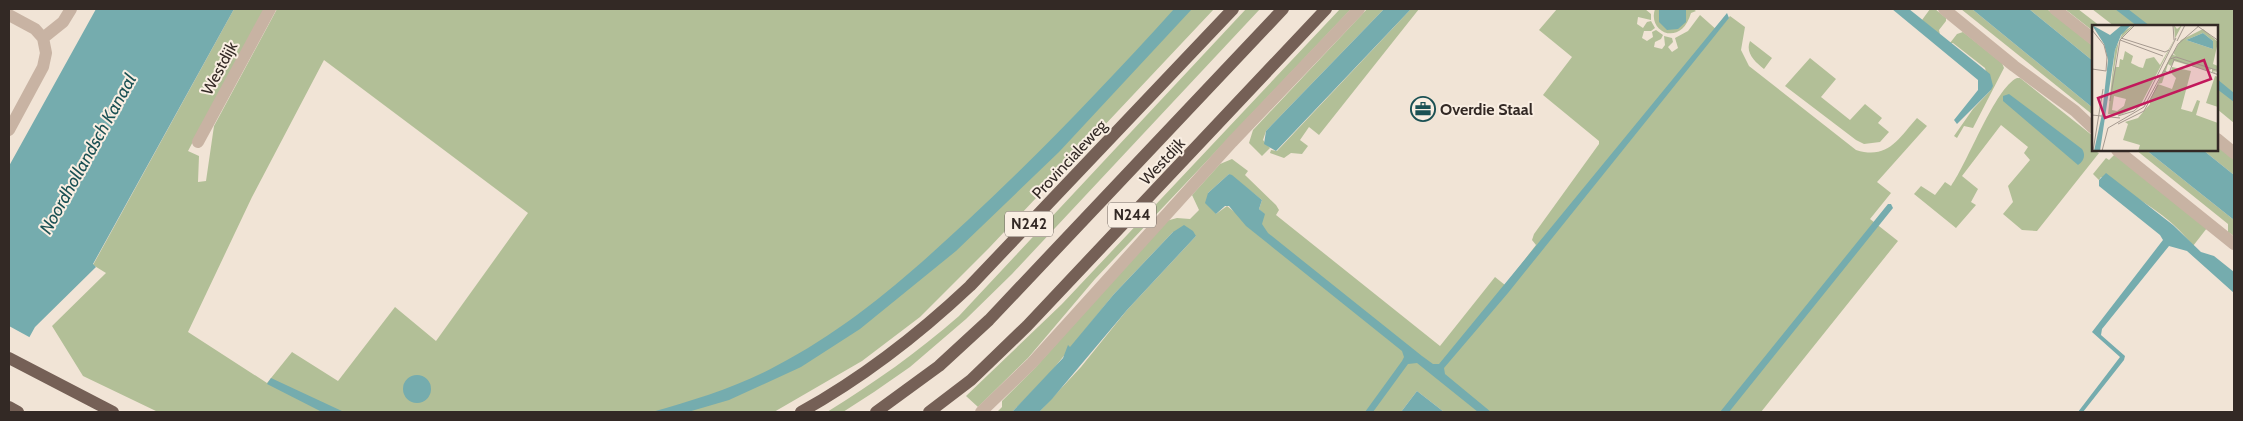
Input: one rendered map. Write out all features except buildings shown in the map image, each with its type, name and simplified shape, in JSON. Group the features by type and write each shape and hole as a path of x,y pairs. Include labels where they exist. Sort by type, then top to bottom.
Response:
{"main road":[{"name":"Provincialeweg","path":"801,412 883,361 931,322 1013,242 1233,9"},
{"name":"N242","path":"876,412 939,366 982,327 1284,9"},
{"name":"Westdijk","path":"929,412 970,380 1027,326 1326,9"},
{"path":"9,358 113,412"},
{"path":"9,407 18,412"}],"street":[{"path":"43,38 63,22 71,9"},
{"name":"Westdijk","path":"198,142 270,9"},
{"path":"982,412 1032,363 1232,142 1359,9"},
{"path":"1944,9 2014,66 2075,111 2092,127"},
{"path":"2055,9 2092,38"},
{"path":"9,14 34,29 43,38 46,53 44,67 9,130"},
{"path":"2218,140 2234,153"},
{"path":"2118,151 2234,244"}],"green space":[{"path":"234,9 264,9 188,151 199,156 198,182 206,181 214,126 277,9 1214,9 989,248 920,317 862,361 774,412 158,412 83,376 52,326 106,273 93,265","holes":["324,60 528,213 436,341 395,307 338,381 292,352 267,383 188,332 252,197"]},
{"path":"1246,9 1260,9 1012,274 966,319 910,367 874,392 843,412 827,412 895,367 959,316"},
{"path":"1340,9 1351,9 1095,279 1028,358 978,407 966,396 1062,304"},
{"path":"1367,9 1384,9 1266,131 1263,140 1270,148 1262,156 1249,143 1253,130"},
{"path":"1411,9 1419,9 1319,135 1309,127 1300,140 1308,146 1302,154 1291,153 1284,158 1270,153 1271,150 1277,151"},
{"path":"1557,9 1645,9 1651,14 1651,20 1638,17 1637,24 1643,28 1647,22 1651,21 1655,28 1651,31 1644,31 1642,38 1647,41 1653,37 1652,32 1656,30 1663,35 1661,39 1655,42 1654,47 1662,49 1665,45 1664,36 1672,38 1673,42 1668,47 1672,52 1678,48 1675,38 1688,31 1700,15 1718,31 1730,16 1745,27 1741,50 1749,66 1856,150 1876,152 1884,150 1898,140 1917,118 1927,126 1877,182 1891,193 1870,219 1898,241 1761,412 1444,412 1417,391 1401,412 1039,412 1081,367 1127,310 1196,236 1173,232 1114,294 1050,373 1012,412 997,412 1002,407 1002,401 1035,368 1166,221 1177,218 1190,219 1199,210 1192,195 1220,164 1232,159 1248,171 1245,175 1276,205 1279,210 1276,215 1440,346 1495,277 1505,285 1536,245 1532,240 1534,234 1599,144 1599,141 1543,95 1572,57 1539,30","holes":["1229,174 1262,200 1259,209 1263,213 1236,213 1227,206 1216,214 1208,193"]},
{"path":"1655,9 1693,9 1696,11 1691,13 1686,24 1680,30 1666,33 1660,30 1656,24 1654,17"},
{"path":"1930,9 1935,9 1946,18 1946,21 1939,30 1940,35 1922,20"},
{"path":"1961,9 1972,9 2092,107 2092,114"},
{"path":"2029,9 2047,9 2092,45 2092,60"},
{"path":"2065,9 2078,9 2099,25 2092,25 2092,30"},
{"path":"2092,9 2234,9 2234,123 2218,110 2218,25 2113,25"},
{"path":"1963,32 2002,63 2004,68 1973,128 1964,126 1957,138 1954,136 1973,109 1991,90 1985,68 1953,43 1950,43 1957,34"},
{"path":"1750,41 1772,58 1764,69 1754,60 1750,53"},
{"path":"1810,58 1836,79 1821,97 1850,120 1865,104 1882,118 1878,123 1889,132 1880,142 1864,144 1856,140 1785,86"},
{"path":"2017,78 2020,78 2092,135 2092,151 2099,153 2037,231 2022,230 2003,214 2013,202 2008,186 2030,160 2024,153 2028,147 2001,125 1962,176 1978,189 1971,202 1976,205 1956,228 1914,194 1921,186 1935,195 1945,182 1951,186 1991,110 2009,85"},
{"path":"2218,146 2234,159 2234,175 2204,151 2218,151"},
{"path":"2137,151 2147,151 2234,220 2234,236 2228,232 2228,224"},
{"path":"2115,154 2207,228 2193,246 2174,225 2151,207 2101,177 2099,180 2093,174 2106,158 2109,160"}],"water":[{"name":"Noordhollandsch Kanaal","path":"96,9 234,9 93,264 96,267 35,327 9,374 9,166"},
{"path":"1174,9 1192,9 1059,152 956,251 860,329 801,367 729,400 688,412 652,412 684,403 761,374 803,351 853,318 901,280 995,195 1099,90"},
{"path":"1384,9 1411,9 1276,151 1264,144 1266,131"},
{"path":"1659,9 1686,9 1686,22 1678,29 1667,30 1659,22"},
{"path":"1892,9 1909,9 1990,74 1993,86 1991,90 1957,124 1954,120 1978,90 1978,80"},
{"path":"1972,9 2029,9 2092,60 2092,107"},
{"path":"2115,9 2128,9 2149,25 2136,25"},
{"path":"1727,13 1729,18 1508,293 1444,368 1445,374 1491,412 1478,412 1417,363 1408,364 1373,412 1365,412 1402,361 1404,357 1402,351 1246,226 1229,206 1225,206 1216,214 1205,203 1208,193 1229,174 1232,175 1262,200 1259,209 1265,214 1262,224 1268,233 1422,356 1433,364 1439,364"},
{"path":"2218,80 2234,93 2234,102 2218,90"},
{"path":"2009,94 2082,149 2083,160 2078,165 2003,101 2003,96"},
{"path":"2147,151 2204,151 2234,175 2234,220"},
{"path":"2106,173 2173,225 2201,252 2214,256 2234,272 2234,293 2187,251 2169,246 2102,329 2101,335 2125,356 2124,360 2083,412 2078,412 2120,357 2092,332 2163,240 2160,235 2099,186 2099,180"},
{"path":"1888,204 1891,204 1893,208 1729,412 1720,412"},
{"path":"1184,225 1193,231 1196,236 1127,310 1052,399 1039,412 1012,412 1063,358 1068,345 1070,347 1114,294 1173,232"},
{"path":"417,375 427,379 431,389 427,399 417,403 407,399 403,389 407,379"},
{"path":"271,378 344,412 322,412 267,384"},
{"path":"1417,391 1444,412 1401,412"}],"pier":[{"path":"9,326 31,338 12,373 9,371"}],"place":[{"name":"Overdie Staal","path":"1423,109"}]}
